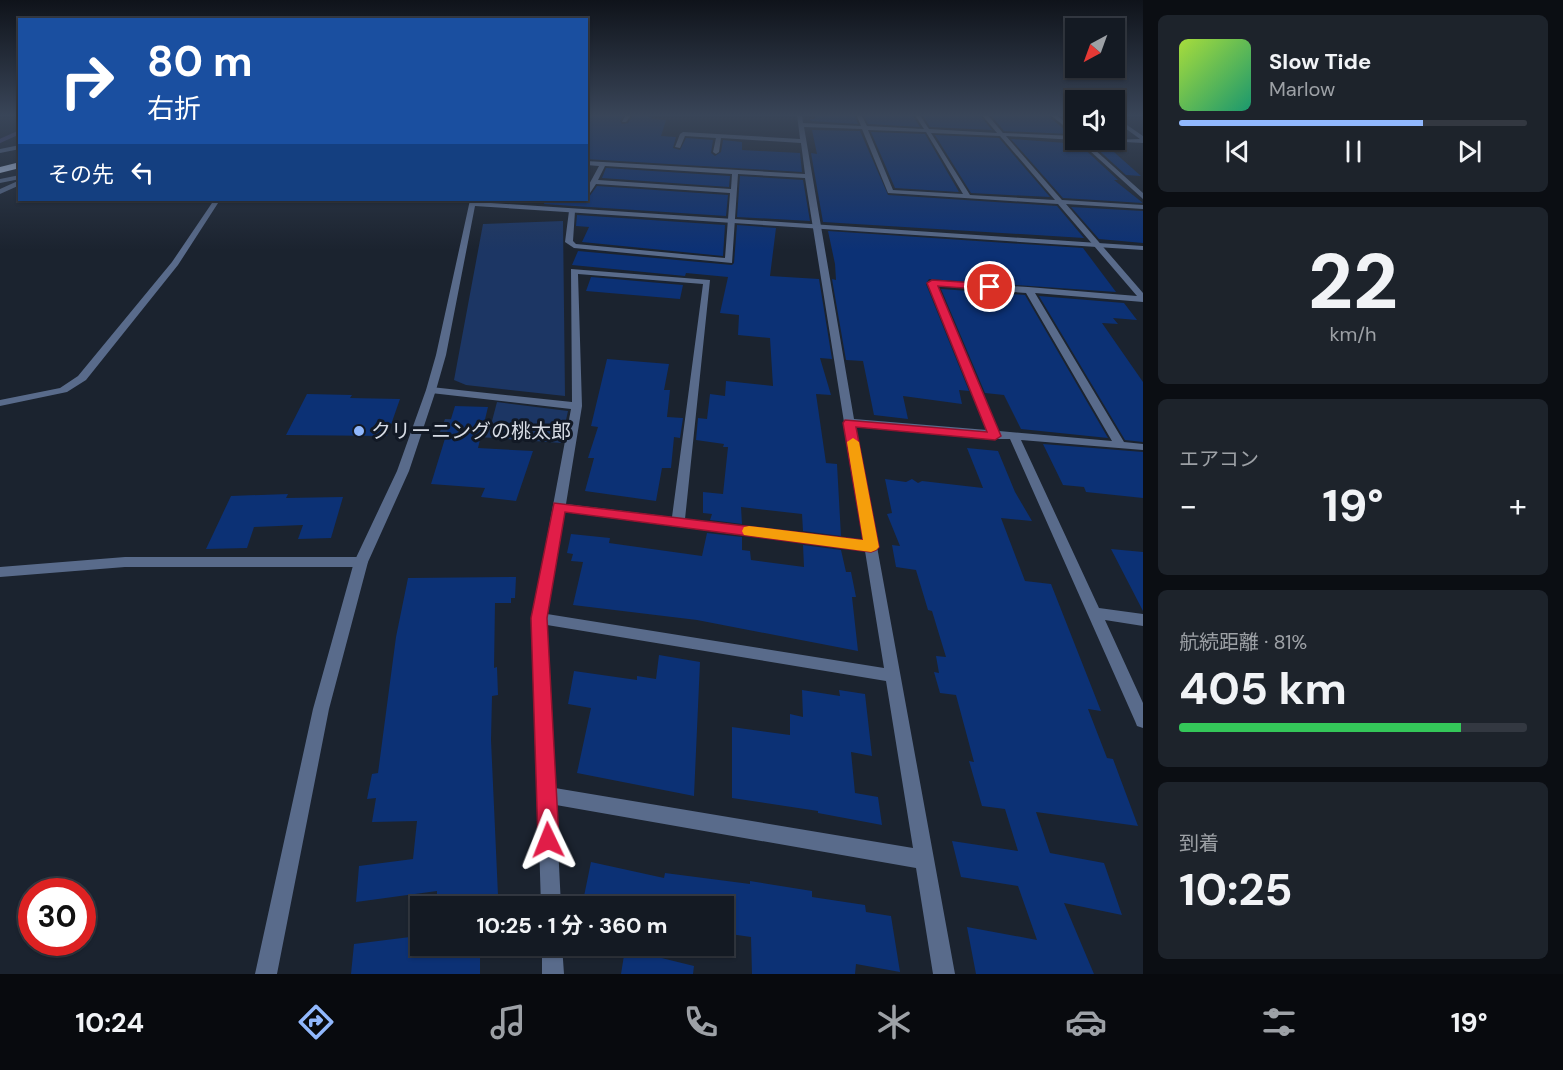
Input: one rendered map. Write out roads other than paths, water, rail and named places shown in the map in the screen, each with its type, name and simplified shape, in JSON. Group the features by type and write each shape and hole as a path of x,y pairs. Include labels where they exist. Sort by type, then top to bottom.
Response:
{"highway":[{"path":"0,163 18,159"},
{"path":"0,170 18,166"}],"street":[{"path":"805,159 944,974"},
{"path":"877,159 890,192 1143,207"},
{"path":"945,159 968,197"},
{"path":"1023,159 1143,298"},
{"path":"1102,159 1143,197"},
{"path":"588,163 808,176"},
{"path":"588,194 603,164"},
{"path":"583,201 575,211 569,242 574,246 729,261 735,172"},
{"path":"0,181 18,177"},
{"path":"594,182 734,191"},
{"path":"0,192 18,183"},
{"path":"0,403 63,390 82,378 176,264 216,201"},
{"path":"266,974 321,709 361,562 403,471 431,390 441,355 473,202 732,222 1143,248"},
{"path":"551,896 539,618 577,406 574,271 707,282 678,522"},
{"path":"995,436 932,283 1143,298"},
{"path":"1028,289 1120,444"},
{"path":"431,390 577,406"},
{"path":"849,423 1143,447"},
{"path":"1016,438 1143,721"},
{"path":"559,507 871,547"},
{"path":"0,572 125,562 361,562"},
{"path":"1094,613 1143,620"},
{"path":"539,618 893,676"},
{"path":"547,795 925,860"},
{"path":"552,956 553,974"}],"place":[{"name":"クリーニングの桃太郎","path":"359,431"}]}
